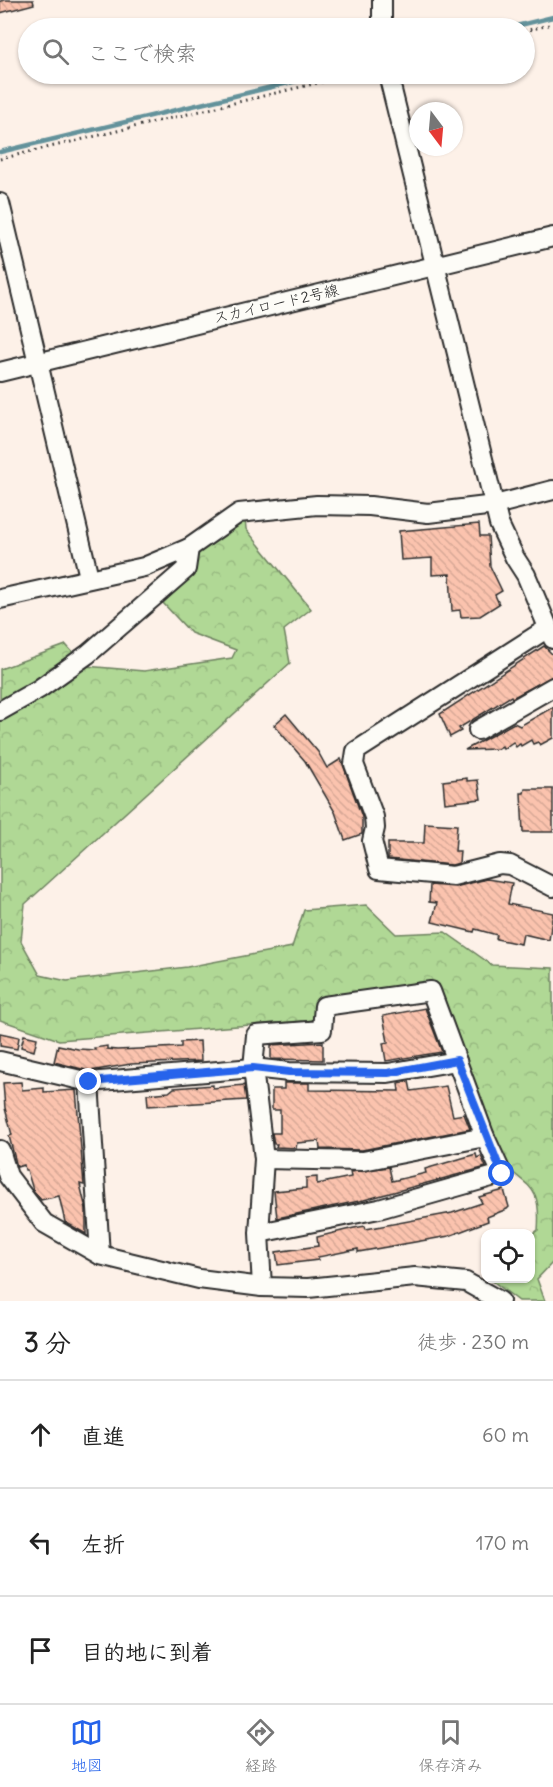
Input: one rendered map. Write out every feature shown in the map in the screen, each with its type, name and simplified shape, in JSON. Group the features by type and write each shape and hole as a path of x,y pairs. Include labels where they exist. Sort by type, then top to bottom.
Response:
{"street":[{"path":"382,0 382,18"},
{"path":"390,84 500,524 515,558 526,574 550,633 356,751 354,764 374,817 375,828 372,841 379,869 453,876 500,864 510,865 553,887"},
{"path":"0,203 89,577"},
{"name":"スカイロード2号線","path":"0,372 553,237"},
{"path":"0,599 89,577 144,567 189,548 239,513 267,508 317,505 370,506 428,513 495,505 553,490"},
{"path":"0,711 39,689 88,654 186,569 189,548"},
{"path":"478,730 553,687"},
{"path":"259,1233 379,1209 502,1174 485,1137 430,991 324,1006 322,1030 256,1035 253,1068 264,1159 259,1233 262,1287"},
{"path":"0,1061 89,1082 253,1068 289,1072 388,1073 457,1060"},
{"path":"89,1082 100,1255"},
{"path":"264,1159 363,1161 485,1137"},
{"path":"0,1150 8,1176 44,1223 100,1255 199,1279 262,1287 308,1288 415,1277 466,1282 500,1301"}],"path":[{"path":"535,28 553,24"},
{"path":"0,159 313,84"}],"green space":[{"path":"245,518 246,529 311,609 284,630 290,663 25,904 21,941 40,975 67,981 187,967 292,947 304,910 366,905 396,934 445,932 492,965 553,968 553,1262 537,1279 545,1301 519,1301 495,1283 535,1283 537,1201 529,1186 508,1168 500,1157 435,982 319,999 315,1020 59,1040 0,1020 0,669 66,645 85,666 144,671 232,658 236,650 191,633 163,603 195,572 194,552"}],"building":[{"path":"33,0 34,4 0,13 0,1"},
{"path":"479,524 480,536 488,536 490,566 502,591 495,595 499,604 480,616 461,617 460,610 452,611 450,574 432,575 432,558 401,560 399,531"},
{"path":"544,646 553,655 553,676 512,698 511,696 459,728 461,731 450,737 440,714"},
{"path":"553,707 553,738 540,745 538,742 533,744 531,740 516,747 513,742 503,749 502,746 497,749 465,750 514,723 520,726"},
{"path":"286,714 318,752 327,768 341,759 362,817 362,834 345,840 335,812 305,761 274,725"},
{"path":"467,778 467,781 478,780 481,799 445,803 443,781"},
{"path":"525,789 553,789 553,832 523,832 521,793 524,793"},
{"path":"425,823 457,825 455,851 460,851 459,863 452,865 388,859 388,843 424,843"},
{"path":"487,879 512,883 508,904 553,913 549,940 523,934 521,944 496,939 497,935 475,929 474,932 432,922 437,903 429,902 430,885 455,887"},
{"path":"425,1008 442,1052 386,1061 383,1043 388,1042 383,1016"},
{"path":"0,1033 19,1037 17,1049 0,1046"},
{"path":"24,1035 37,1038 34,1051 21,1047"},
{"path":"200,1041 201,1061 131,1064 90,1071 54,1062 58,1045 95,1050 94,1048 107,1046 107,1049 117,1050 181,1047 181,1042"},
{"path":"323,1042 323,1060 271,1059 271,1045"},
{"path":"409,1081 411,1091 446,1086 453,1116 464,1114 470,1129 362,1150 320,1149 319,1141 297,1143 296,1148 276,1147 277,1144 274,1144 272,1133 280,1133 280,1110 272,1110 272,1089 284,1089 284,1083 309,1083 309,1090 399,1091 398,1083"},
{"path":"21,1082 22,1090 44,1088 44,1092 76,1090 84,1185 80,1184 86,1209 86,1234 65,1222 59,1196 41,1200 33,1190 24,1165 17,1167 9,1136 12,1135 5,1108 3,1083"},
{"path":"213,1085 213,1088 244,1085 246,1100 148,1106 147,1094 169,1092 174,1088"},
{"path":"476,1154 477,1158 481,1156 486,1167 364,1200 277,1218 274,1191 306,1188 306,1178 317,1177 317,1184 351,1177 350,1172 389,1167 392,1181 426,1173 425,1169"},
{"path":"504,1190 509,1207 507,1209 487,1217 488,1221 449,1236 358,1252 358,1249 318,1257 318,1260 278,1265 276,1252 318,1246 317,1237 365,1226 366,1229 452,1213 482,1203 479,1197"}],"waterway":[{"path":"535,21 553,17"},
{"path":"0,152 284,84"}],"route":[{"path":"89,1082 253,1068 289,1072 388,1073 457,1060 485,1137 502,1174"}]}
